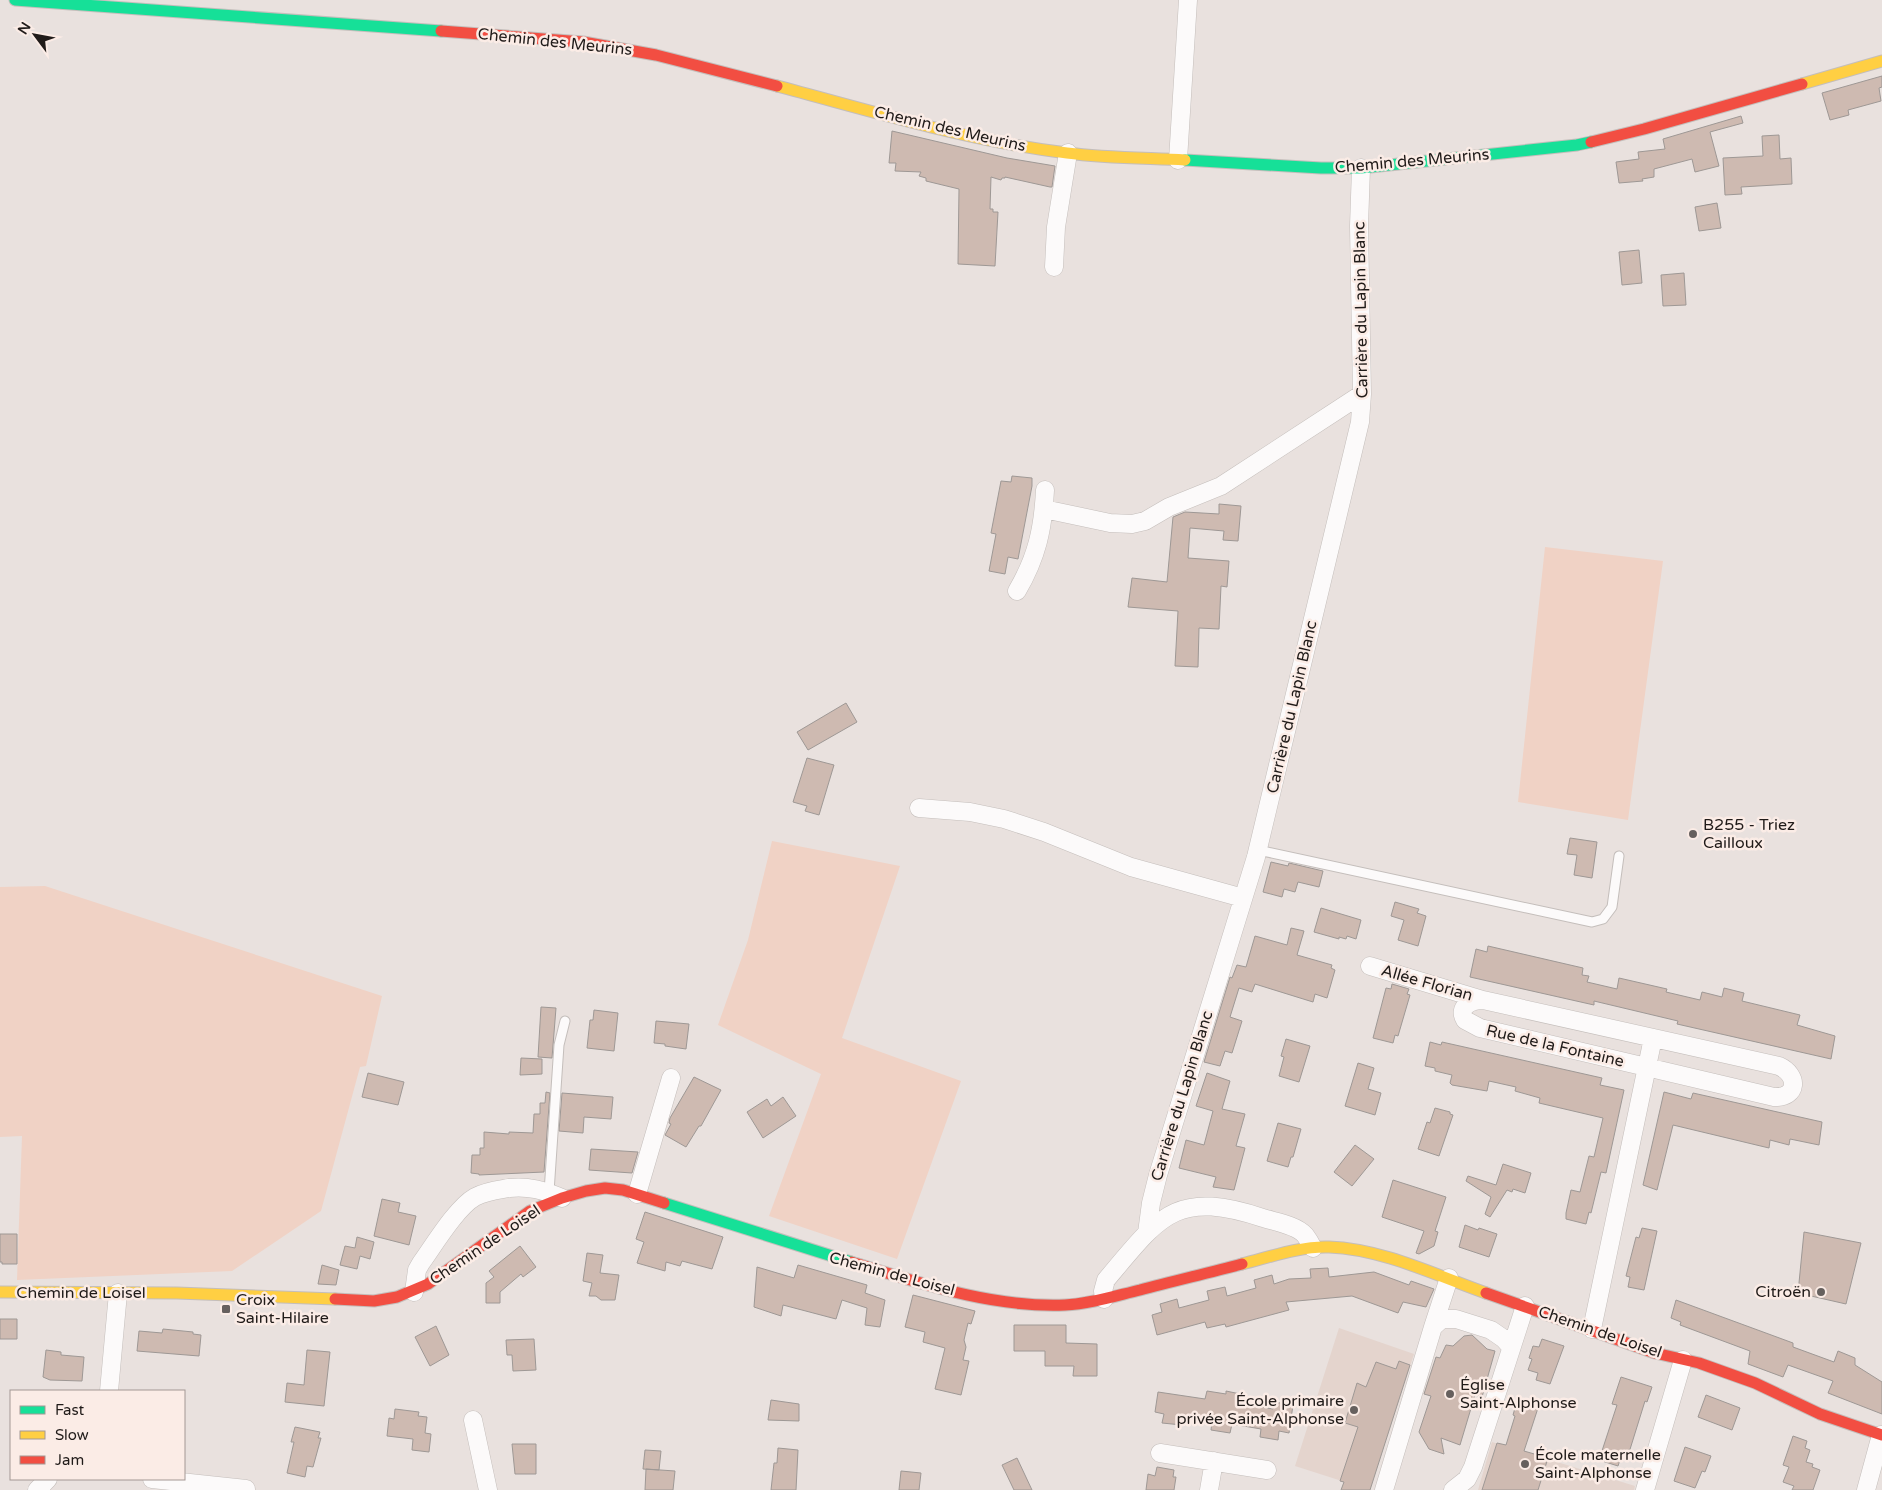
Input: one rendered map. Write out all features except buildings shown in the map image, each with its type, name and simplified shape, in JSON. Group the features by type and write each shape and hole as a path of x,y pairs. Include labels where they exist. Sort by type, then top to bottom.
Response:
{"street":[{"name":"Chemin des Meurins","path":"15,0 563,40 602,45 656,55 970,136 1010,144 1068,153 1310,168 1361,168 1584,143 1644,129 1882,61"},
{"path":"1178,160 1188,0"},
{"path":"1054,267 1056,227 1068,153"},
{"name":"Carrière du Lapin Blanc","path":"1147,1233 1151,1203 1158,1175 1258,850 1358,436 1362,394 1361,168"},
{"path":"1044,509 1117,524 1132,524 1145,521 1169,506 1221,486 1362,394"},
{"path":"1017,591 1028,573 1037,550 1043,526 1045,490"},
{"path":"919,808 970,812 1004,819 1044,832 1125,865 1243,898"},
{"name":"Allée Florian","path":"1370,966 1483,1000"},
{"name":"Rue de la Fontaine","path":"1483,1000 1653,1038 1779,1066 1787,1069 1792,1076 1793,1086 1790,1092 1783,1097 1774,1096 1480,1028 1467,1022 1462,1014 1469,1002 1483,1000"},
{"name":"Rue de la Fontaine","path":"1592,1329 1653,1038"},
{"path":"637,1194 671,1078"},
{"path":"414,1292 417,1270 421,1263 461,1209 474,1197 492,1190 519,1187 532,1188 555,1195"},
{"name":"Chemin de Loisel","path":"0,1292 177,1294 360,1302 385,1300 414,1292 440,1277 555,1195 606,1188 637,1194 820,1254 978,1297 1009,1303 1051,1306 1104,1299 1277,1254 1313,1248 1342,1248 1369,1251 1655,1352 1699,1363 1755,1383 1820,1414 1882,1435"},
{"path":"1104,1299 1103,1291 1106,1280 1147,1233 1171,1213 1189,1207 1210,1205 1253,1214 1291,1227 1305,1235 1313,1248"},
{"path":"1384,1490 1449,1278"},
{"path":"109,1390 118,1293"},
{"path":"1454,1490 1467,1479 1473,1467 1525,1306"},
{"path":"1433,1327 1442,1319 1456,1319 1491,1330 1504,1338 1511,1347"},
{"path":"1645,1490 1683,1360"},
{"path":"474,1420 488,1490"},
{"path":"1866,1490 1882,1435"},
{"path":"1160,1453 1267,1470"},
{"path":"1209,1490 1214,1462"},
{"path":"37,1490 47,1480"},
{"path":"162,1480 246,1488"}],"lane":[{"path":"1258,850 1592,922 1603,919 1612,908 1619,856"},
{"path":"555,1195 559,1045 565,1021"}],"shaded area":[{"path":"1545,547 1663,561 1628,820 1518,802"},
{"path":"772,841 900,866 842,1038 961,1081 897,1259 769,1216 821,1074 718,1025 748,940"},
{"path":"45,886 382,996 366,1066 360,1067 321,1211 232,1271 17,1280 22,1136 0,1137 0,887"},
{"name":"École primaire privée Saint-Alphonse","path":"1339,1328 1414,1354 1370,1490 1295,1466"},
{"name":"École maternelle Saint-Alphonse","path":"1492,1442 1635,1486 1634,1490 1478,1490"}],"traffic: fast":[{"path":"15,0 441,31"},
{"path":"1185,160 1321,168 1361,168 1591,142"},
{"path":"664,1203 851,1262"}],"traffic: slow":[{"path":"1802,84 1882,61"},
{"path":"777,86 957,133 1030,148 1096,156 1185,160"},
{"path":"1242,1264 1307,1248 1329,1247 1349,1249 1409,1264 1486,1293"},
{"path":"0,1292 177,1293 335,1299"}],"traffic: jam":[{"path":"441,31 583,42 656,55 777,86"},
{"path":"1591,142 1644,129 1802,84"},
{"path":"335,1299 374,1301 397,1297 428,1284 530,1211 562,1198 605,1188 623,1190 664,1203"},
{"path":"851,1262 956,1292 983,1298 1038,1305 1065,1305 1093,1301 1242,1264"},
{"path":"1486,1293 1655,1353 1699,1363 1755,1383 1820,1414 1882,1435"}],"place":[{"name":"B255 - Triez Cailloux","path":"1693,834"},
{"name":"Citroën","path":"1821,1292"},
{"name":"Croix Saint-Hilaire","path":"226,1309"},
{"name":"Église Saint-Alphonse","path":"1450,1394"},
{"name":"École primaire privée Saint-Alphonse","path":"1354,1410"},
{"name":"École maternelle Saint-Alphonse","path":"1525,1464"}]}
